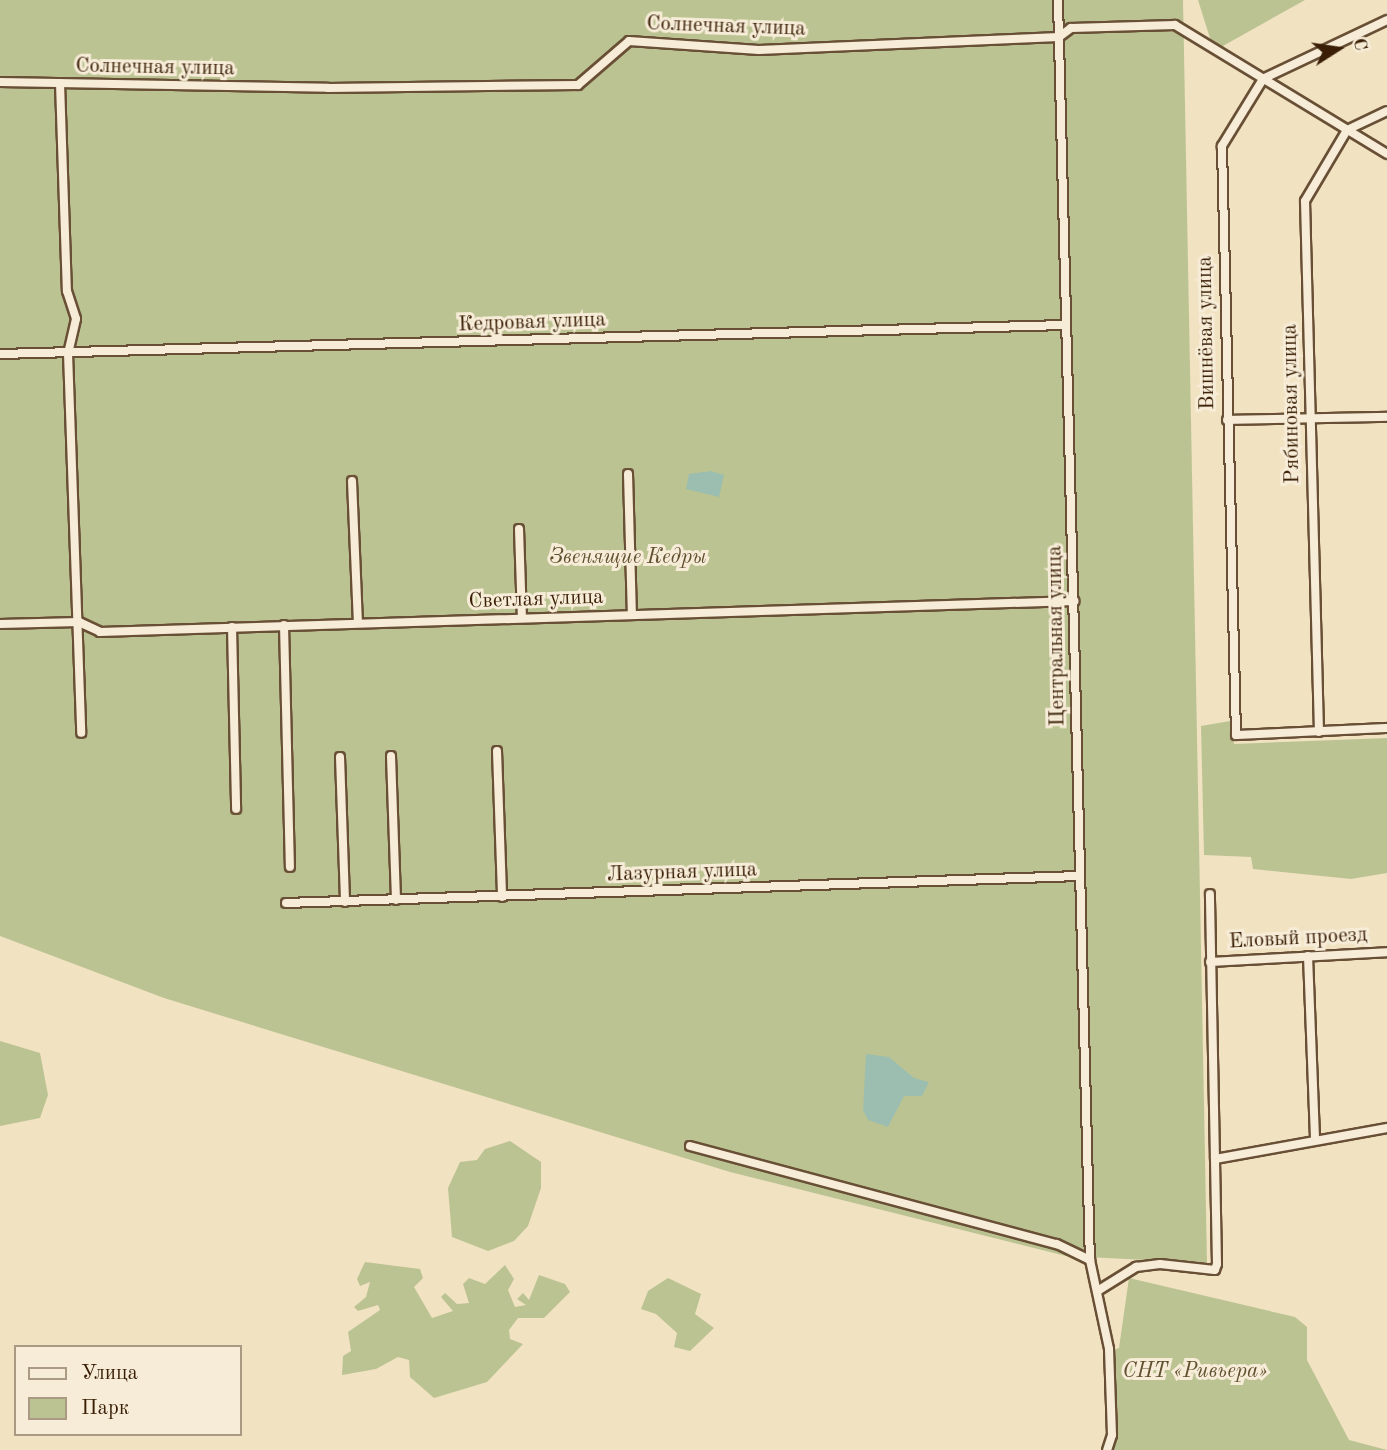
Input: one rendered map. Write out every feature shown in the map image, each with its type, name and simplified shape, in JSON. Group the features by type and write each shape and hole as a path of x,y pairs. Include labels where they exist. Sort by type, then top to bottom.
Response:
{"street":[{"name":"Центральная улица","path":"1058,0 1090,1260 1100,1290 1112,1406 1107,1450"},
{"path":"1263,79 1387,20"},
{"name":"Солнечная улица","path":"0,82 578,85 629,41 759,50 1059,37 1071,28 1175,25 1387,154"},
{"name":"Вишнёвая улица","path":"1263,79 1222,146 1236,735 1319,732"},
{"path":"60,83 67,291 76,319 68,353 81,733"},
{"path":"1347,130 1387,111"},
{"name":"Рябиновая улица","path":"1319,732 1305,201 1347,130"},
{"name":"Кедровая улица","path":"0,354 1066,326"},
{"path":"1227,421 1387,417"},
{"path":"628,474 632,614"},
{"path":"352,481 358,622"},
{"path":"519,529 522,618"},
{"name":"Светлая улица","path":"0,624 79,622 100,632 1075,601"},
{"path":"284,625 290,867"},
{"path":"232,627 236,809"},
{"path":"1319,732 1387,728"},
{"path":"497,751 502,897"},
{"path":"391,755 396,900"},
{"path":"340,757 345,902"},
{"name":"Лазурная улица","path":"286,904 1079,876"},
{"path":"1100,1290 1136,1267 1160,1264 1215,1270 1210,894"},
{"name":"Еловый проезд","path":"1210,962 1387,951"},
{"path":"1308,956 1315,1138"},
{"path":"1215,1159 1315,1138 1387,1128"},
{"path":"690,1146 1056,1244 1090,1260"}],"green space":[{"name":"Звенящие Кедры","path":"0,0 1183,0 1207,1263 1066,1256 730,1172 164,998 0,936"},
{"path":"1198,0 1305,0 1214,51"},
{"path":"1230,721 1234,744 1387,738 1387,873 1351,879 1253,869 1251,857 1204,855 1201,726"},
{"path":"0,1041 40,1053 48,1095 40,1118 0,1126"},
{"path":"510,1141 541,1162 541,1188 528,1226 514,1241 488,1251 452,1237 448,1188 460,1162 477,1160 485,1149"},
{"path":"365,1262 420,1269 423,1278 414,1287 432,1318 453,1311 441,1297 445,1293 457,1304 469,1303 463,1284 469,1278 485,1284 505,1265 514,1279 508,1290 515,1307 526,1305 517,1299 523,1293 529,1300 539,1275 565,1284 570,1292 544,1318 518,1318 509,1330 510,1339 523,1344 487,1382 434,1398 410,1377 409,1360 398,1357 376,1369 342,1375 343,1356 351,1351 348,1332 380,1310 378,1305 358,1311 354,1307 366,1297 370,1282 360,1286 357,1279"},
{"path":"668,1278 701,1294 695,1314 714,1328 690,1351 674,1347 677,1333 656,1314 641,1309 648,1291"},
{"name":"СНТ «Ривьера»","path":"1129,1278 1295,1317 1307,1327 1307,1360 1349,1440 1387,1450 1110,1450 1111,1351 1119,1348"}],"shaded area":[{"path":"711,471 724,475 719,497 686,489 689,474"},
{"path":"866,1054 889,1057 914,1078 929,1082 922,1096 904,1096 888,1127 868,1120 863,1110"}]}
